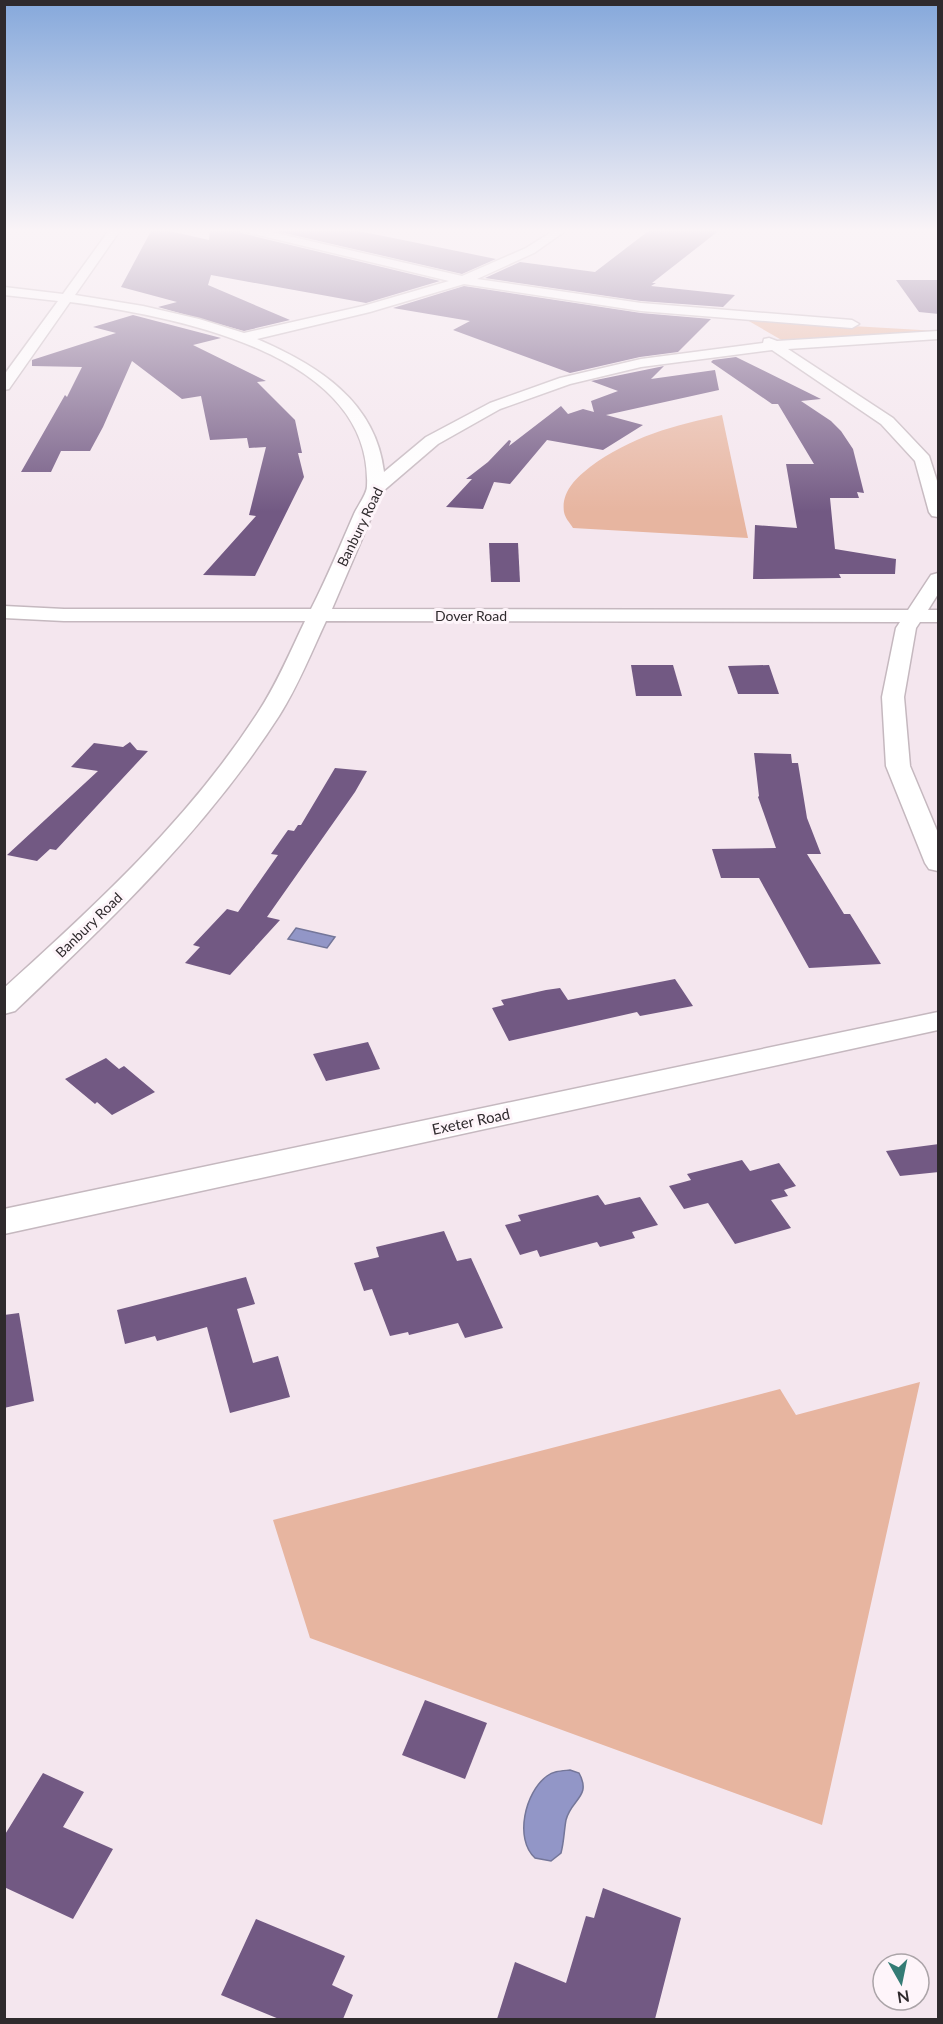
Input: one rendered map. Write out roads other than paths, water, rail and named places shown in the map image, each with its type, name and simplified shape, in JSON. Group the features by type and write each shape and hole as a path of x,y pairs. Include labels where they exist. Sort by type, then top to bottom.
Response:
{"street":[{"path":"4,386 48,323"},
{"path":"193,323 243,338 300,365 339,393 364,427 371,448 376,487"},
{"path":"243,338 302,323"},
{"path":"740,323 887,421 923,460 939,512"},
{"path":"851,323 939,328"},
{"name":"Banbury Road","path":"7,1000 118,898 208,796 269,713 316,622 376,487 418,451 471,418 511,400 553,386 650,362 774,345 939,335"},
{"path":"371,448 418,451"},
{"path":"939,579 909,622 893,697 898,766 939,863"},
{"name":"Dover Road","path":"4,612 316,622"},
{"name":"Dover Road","path":"4,626 316,622 909,622 939,616"},
{"name":"Dover Road","path":"909,622 939,628"},
{"name":"Exeter Road","path":"4,1222 939,1021"}],"water":[{"path":"296,928 335,937 327,948 288,939"},
{"path":"570,1770 579,1773 583,1788 566,1820 561,1853 551,1861 535,1858 525,1839 525,1816 528,1804 539,1783 547,1776 555,1772"}]}
